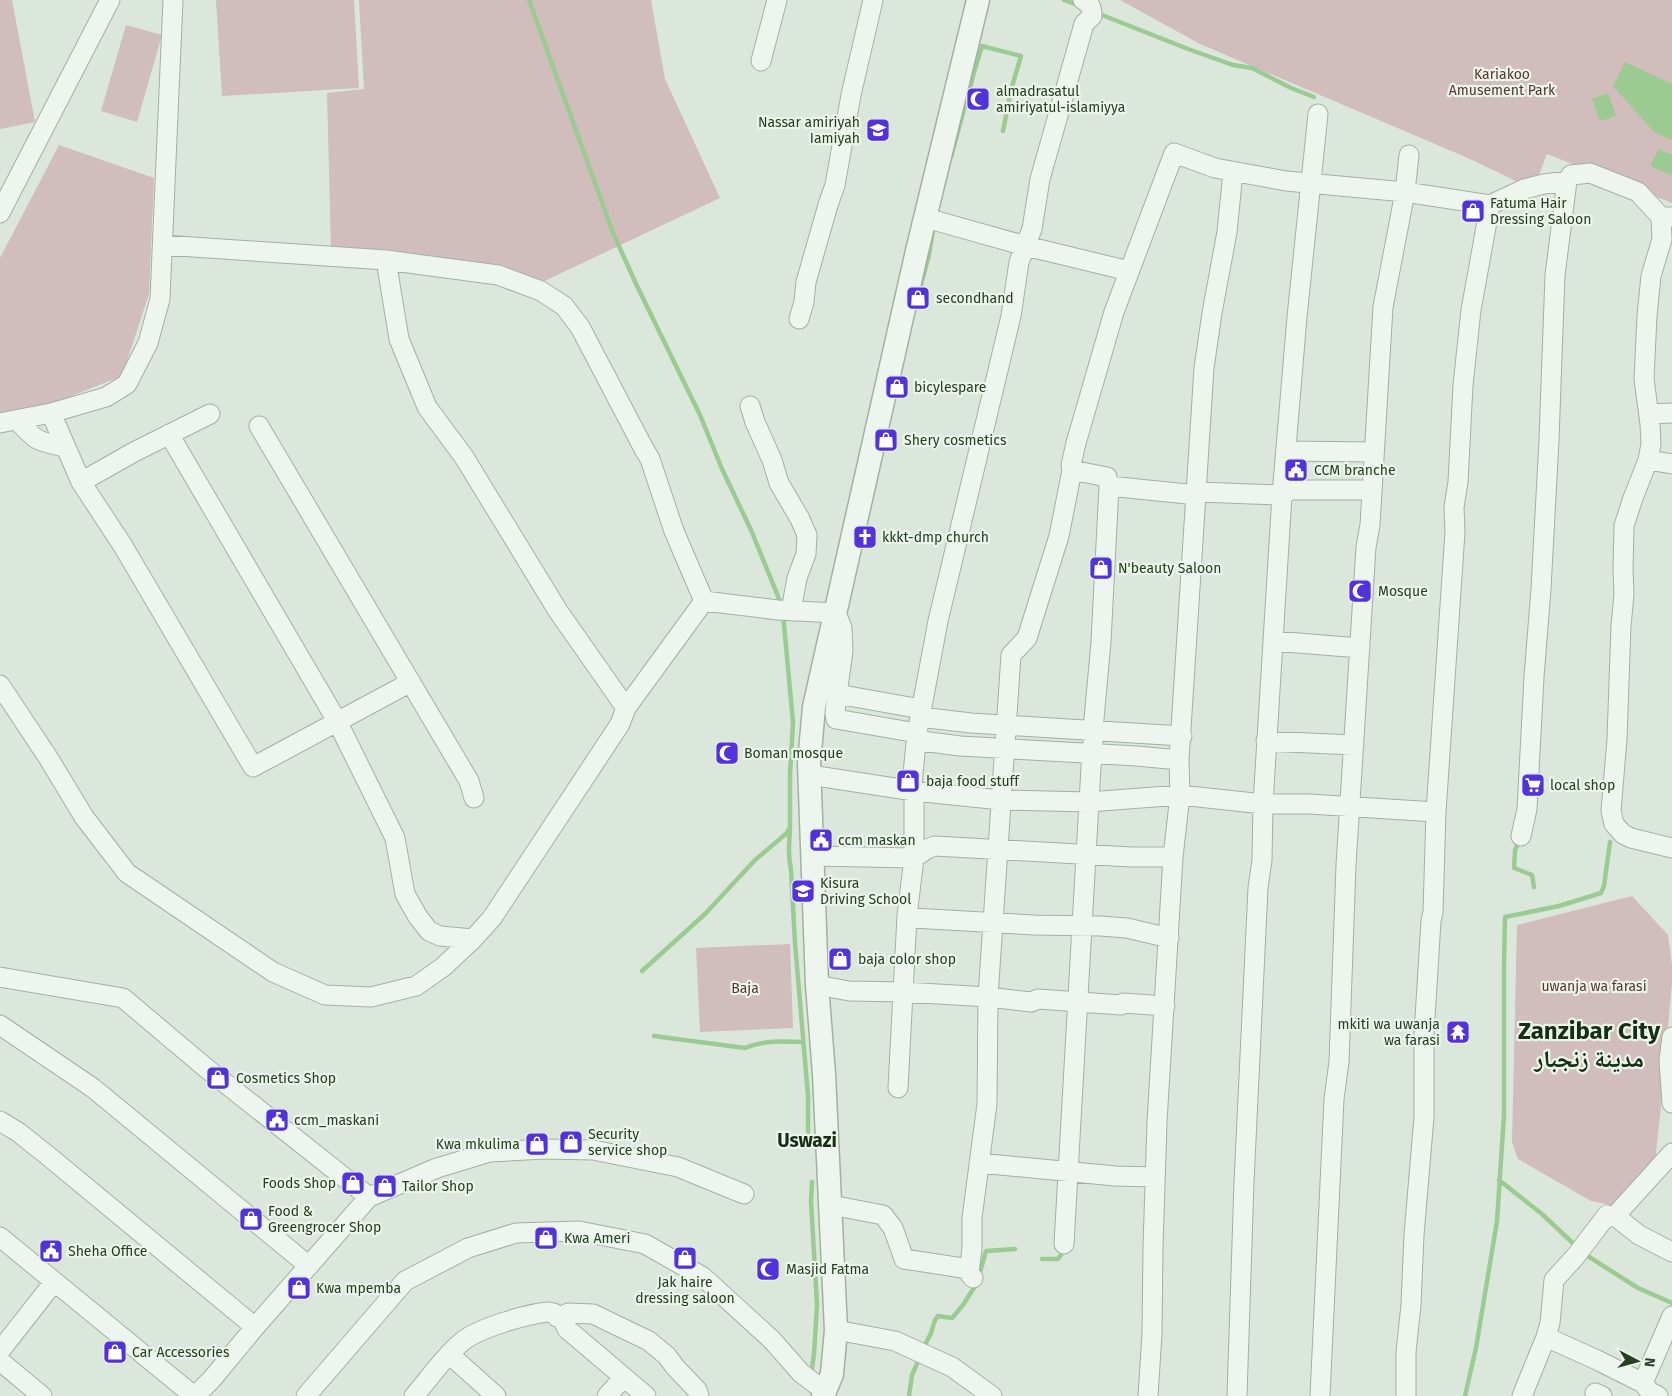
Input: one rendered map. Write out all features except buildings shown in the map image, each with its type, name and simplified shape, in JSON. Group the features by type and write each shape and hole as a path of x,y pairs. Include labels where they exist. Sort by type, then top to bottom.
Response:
{"street":[{"path":"0,213 110,0"},
{"path":"9,421 50,413 106,397 127,384 148,342 160,299 172,0"},
{"path":"761,61 777,0"},
{"path":"799,319 804,302 806,282 835,185 851,95 873,0"},
{"path":"306,1396 405,1281 468,1248 516,1233 579,1231 645,1244 704,1277 772,1340 801,1373 824,1393 832,1374 836,1330 831,1206 817,986 809,763 814,707 978,0"},
{"path":"898,1088 907,916 914,858 914,791 912,784 919,720 938,621 1011,316 1020,262 1032,229 1040,180 1089,8"},
{"path":"1237,1396 1244,1182 1258,888 1262,860 1266,741 1282,495 1298,307 1318,114"},
{"path":"831,1206 883,1215 893,1228 904,1259 971,1273 972,1218 986,1104 988,997 1011,655 1027,638 1059,536 1076,443 1114,312 1174,153 1215,168 1286,181 1405,192 1490,204 1524,189 1544,184 1567,182"},
{"path":"1320,1396 1334,1100 1339,1062 1349,807 1383,307 1405,192 1409,155"},
{"path":"1148,1396 1152,1334 1157,1122 1173,857 1180,795 1179,760 1204,368 1227,232 1233,172"},
{"path":"1521,836 1527,809 1541,589 1555,275 1567,182 1571,175 1590,173 1638,192 1667,217 1651,276 1646,316 1644,379 1649,414 1650,444 1648,460 1632,498 1624,526 1624,610 1621,626 1617,732 1611,811 1614,824 1623,834 1631,838 1672,848"},
{"path":"1406,1396 1406,1352 1424,1117 1424,1034 1433,912 1436,812 1455,532 1454,507 1458,482 1463,385 1471,310 1490,204"},
{"path":"926,218 1026,246 1129,271"},
{"path":"163,246 386,260 498,275 541,291 564,306 580,327 650,459 674,532 704,601"},
{"path":"386,260 399,339 427,407 464,457 558,611 626,708"},
{"path":"750,406 772,460 779,483 807,535 806,554 785,610"},
{"path":"50,413 81,482 123,546 253,767 411,682"},
{"path":"1649,414 1672,413"},
{"path":"81,482 119,460 210,414"},
{"path":"9,421 40,442 65,447"},
{"path":"259,426 469,781 474,798"},
{"path":"169,434 337,721 395,838 405,894 418,917 429,931 440,936 473,939"},
{"path":"1286,450 1374,452"},
{"path":"1648,460 1672,464"},
{"path":"1064,1244 1076,1002 1083,926 1091,767 1094,753 1093,730 1101,642 1109,486 1107,477 1072,470"},
{"path":"1109,486 1187,494 1197,492 1282,495 1291,490 1371,490"},
{"path":"704,601 785,610 836,613"},
{"path":"0,685 84,817 127,873 273,972 325,995 371,997 416,986 443,967 492,918 620,724 626,708 704,601"},
{"path":"836,613 842,628 843,651 834,713 836,719 919,720 1182,736"},
{"path":"1273,642 1360,648"},
{"path":"837,694 919,720"},
{"path":"919,720 922,741 960,746 1094,753 1179,760"},
{"path":"1266,741 1354,745"},
{"path":"810,775 914,791 1001,800 1089,802 1180,795 1263,804 1436,812"},
{"path":"813,856 914,858 935,846 1086,855 1173,857"},
{"path":"907,916 912,918 1127,928 1169,938"},
{"path":"0,977 123,998 206,1068 369,1197"},
{"path":"817,986 849,991 988,997 1031,1002 1038,999 1164,1006"},
{"path":"0,1026 93,1088 309,1266"},
{"path":"1672,1037 1669,1060 1672,1103"},
{"path":"0,1122 18,1132 47,1154 255,1327"},
{"path":"0,1237 195,1396 212,1379 369,1197 437,1168 490,1152 545,1149 593,1150 678,1167 744,1194"},
{"path":"1615,1216 1672,1153"},
{"path":"979,1163 1115,1176 1155,1177"},
{"path":"1522,1396 1550,1323 1554,1280 1607,1215 1615,1216 1639,1235 1672,1252"},
{"path":"0,1351 54,1282"},
{"path":"414,1396 449,1354 465,1339 505,1322 548,1312 557,1317 562,1317 568,1313 593,1314 649,1341 667,1356 697,1390 699,1396"},
{"path":"1643,1383 1659,1345 1668,1340 1672,1316"},
{"path":"562,1317 567,1329 646,1396"},
{"path":"836,1330 895,1342 952,1367 992,1396"},
{"path":"1546,1337 1643,1383 1650,1392 1658,1396"},
{"path":"449,1354 496,1396"},
{"path":"0,1361 42,1396"},
{"path":"607,1396 624,1377"}],"green space":[{"path":"0,0 12,0 35,122 0,129"},
{"path":"216,0 354,0 359,88 222,96"},
{"path":"359,0 651,0 665,79 720,198 536,285 331,251 327,93 364,89"},
{"name":"Kariakoo Amusement Park","path":"1120,0 1672,0 1672,203 1547,154 1535,185 1518,182 1468,158 1200,44"},
{"path":"126,25 162,35 137,122 101,111"},
{"path":"59,145 154,178 149,294 122,376 44,407 0,415 0,258"},
{"name":"uwanja wa farasi","path":"1632,896 1668,935 1672,982 1655,1162 1615,1206 1591,1201 1518,1159 1512,1142 1517,925"},
{"name":"Baja","path":"790,944 793,1028 700,1032 696,948"}],"shaded area":[{"path":"1625,62 1672,84 1672,140 1654,132 1613,86"},
{"path":"1608,93 1616,116 1600,121 1592,99"},
{"path":"1659,149 1672,155 1672,176 1650,166"}],"waterway":[{"path":"529,0 613,233 700,415 782,606"},
{"path":"1064,0 1078,5"},
{"path":"1097,13 1233,65 1252,68 1291,88 1314,97"},
{"path":"951,157 982,46 1021,56 1011,90 1003,131"},
{"path":"914,310 929,255 933,230"},
{"path":"783,614 793,722 790,774"},
{"path":"642,971 705,914 755,860 787,833 790,827 790,773"},
{"path":"790,830 789,855 808,1096 808,1132"},
{"path":"1520,840 1515,850 1514,868 1532,875 1534,887"},
{"path":"1465,1396 1476,1348 1497,1221 1504,1115 1505,917 1559,906 1601,893 1604,886 1610,842"},
{"path":"654,1036 745,1048 766,1042 803,1042"},
{"path":"1499,1180 1542,1214 1577,1247"},
{"path":"811,1375 817,1305 811,1201 812,1182"},
{"path":"979,1276 986,1251 1015,1249"},
{"path":"1042,1259 1058,1259 1065,1249"},
{"path":"1583,1253 1638,1288 1672,1303"},
{"path":"923,1349 938,1316 952,1318 977,1283"},
{"path":"909,1396 912,1375 920,1357"}],"place":[{"name":"almadrasatul amiriyatul-islamiyya","path":"978,99"},
{"name":"Nassar amiriyah Iamiyah","path":"878,130"},
{"name":"Fatuma Hair Dressing Saloon","path":"1473,211"},
{"name":"secondhand","path":"918,298"},
{"name":"bicylespare","path":"897,387"},
{"name":"Shery cosmetics","path":"886,440"},
{"name":"CCM branche","path":"1296,470"},
{"name":"kkkt-dmp church","path":"865,537"},
{"name":"N'beauty Saloon","path":"1101,568"},
{"name":"Mosque","path":"1360,591"},
{"name":"Boman mosque","path":"727,753"},
{"name":"baja food stuff","path":"908,781"},
{"name":"local shop","path":"1533,785"},
{"name":"ccm maskan","path":"821,840"},
{"name":"Kisura Driving School","path":"803,891"},
{"name":"baja color shop","path":"840,959"},
{"name":"mkiti wa uwanja wa farasi","path":"1458,1032"},
{"name":"Cosmetics Shop","path":"218,1078"},
{"name":"ccm_maskani","path":"277,1120"},
{"name":"Security service shop","path":"571,1142"},
{"name":"Kwa mkulima","path":"537,1144"},
{"name":"Foods Shop","path":"353,1183"},
{"name":"Tailor Shop","path":"385,1186"},
{"name":"Food & Greengrocer Shop","path":"251,1219"},
{"name":"Kwa Ameri","path":"546,1238"},
{"name":"Sheha Office","path":"51,1251"},
{"name":"Jak haire dressing saloon","path":"685,1258"},
{"name":"Masjid Fatma","path":"768,1269"},
{"name":"Kwa mpemba","path":"299,1288"},
{"name":"Car Accessories","path":"115,1352"}],"district":[{"name":"Zanzibar City مدينة زنجبار","path":"1589,1045"},
{"name":"Uswazi","path":"807,1140"}]}
